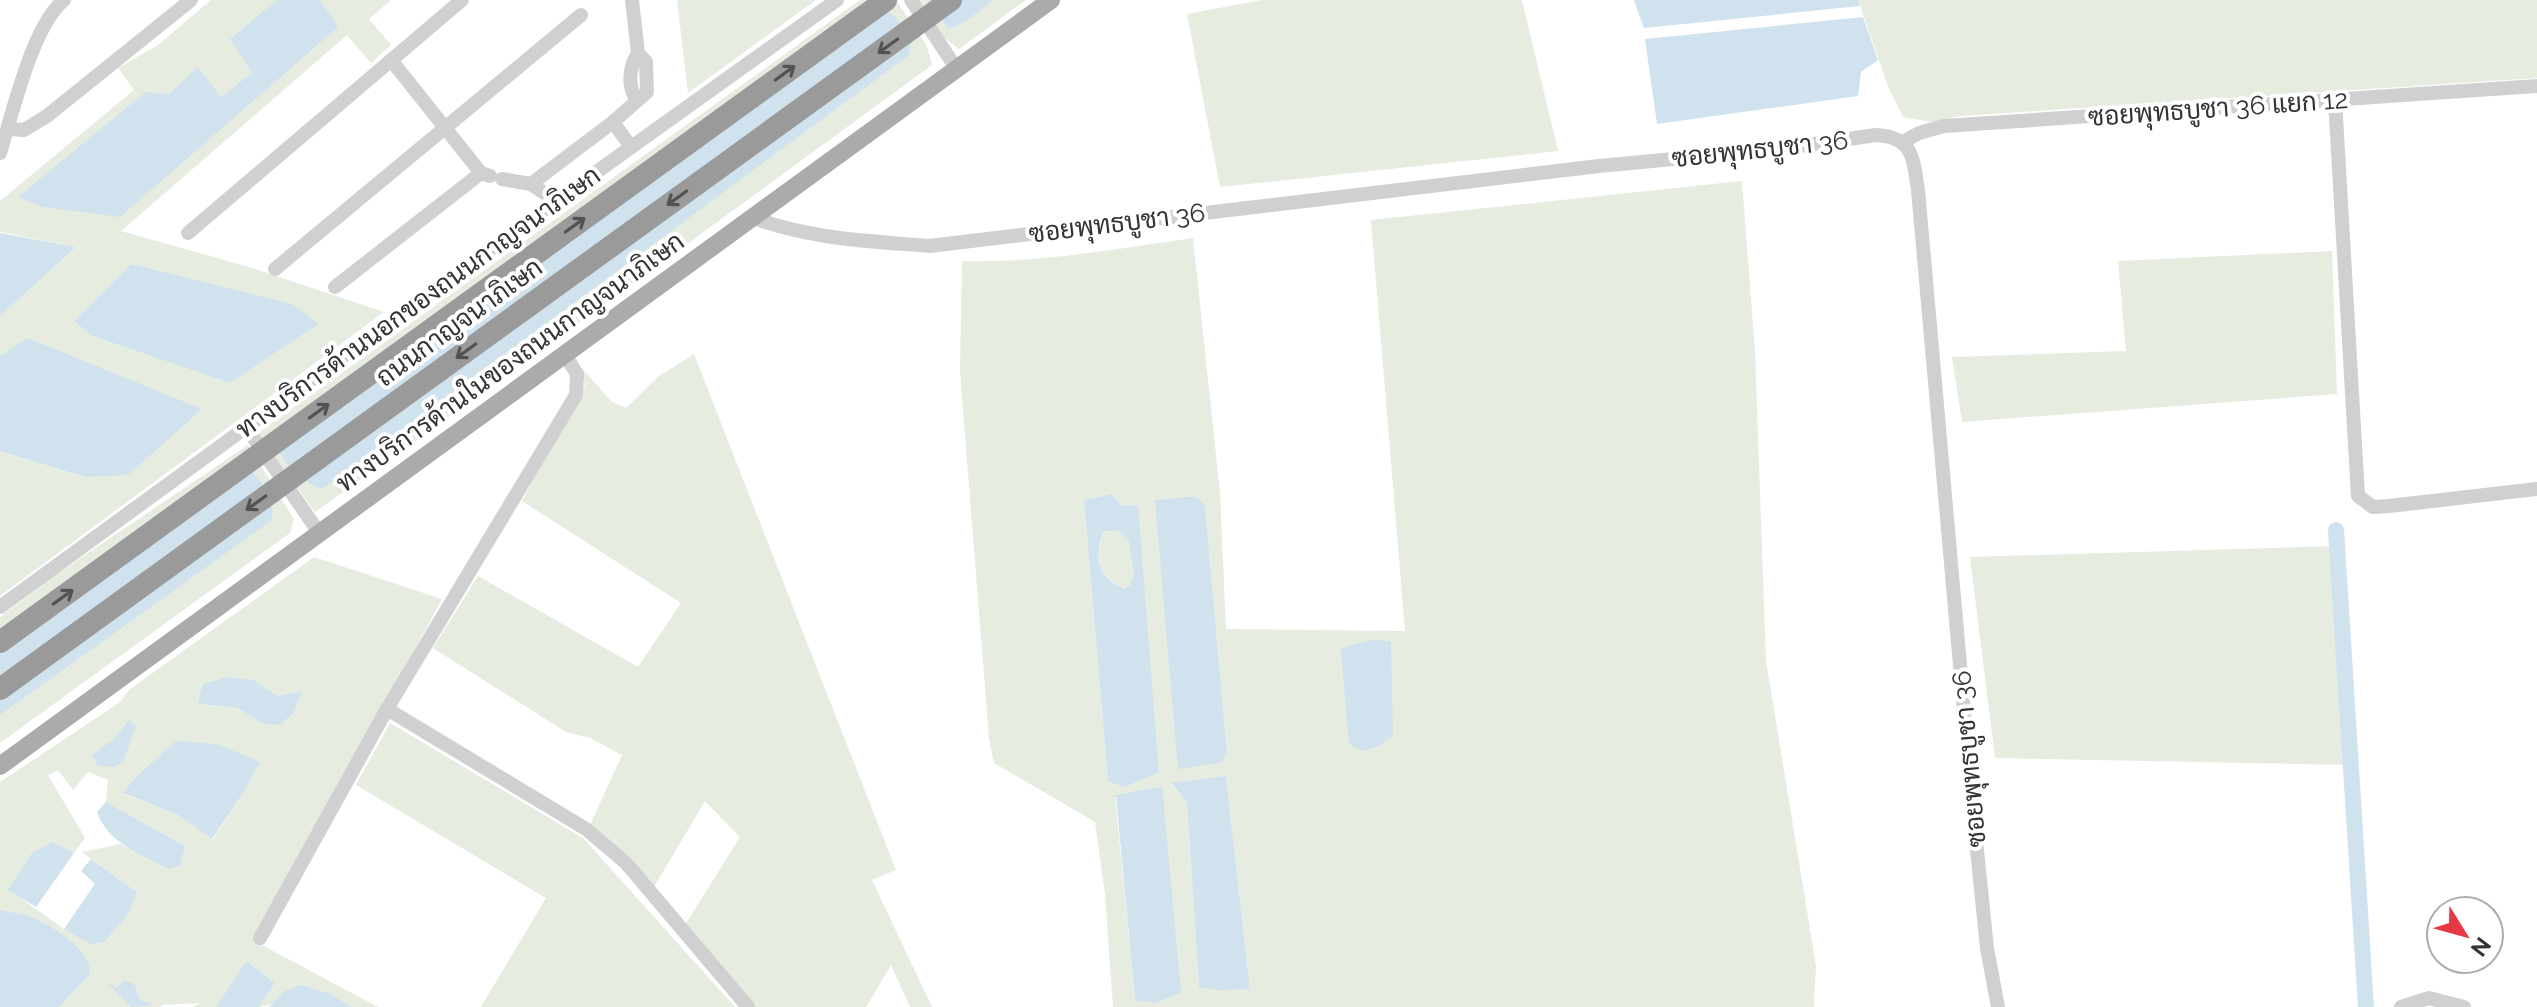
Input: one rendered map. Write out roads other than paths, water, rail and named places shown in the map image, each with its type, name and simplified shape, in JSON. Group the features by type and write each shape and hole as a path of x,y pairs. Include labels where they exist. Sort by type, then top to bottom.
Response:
{"highway":[{"name":"ถนนกาญจนาภิเษก","path":"0,642 886,0"},
{"name":"ถนนกาญจนาภิเษก","path":"0,689 951,0"}],"main road":[{"name":"ทางบริการด้านในของถนนกาญจนาภิเษก","path":"0,766 1051,0"}],"street":[{"path":"0,153 38,36 48,17 64,0"},
{"path":"8,129 24,130 47,116 191,0"},
{"path":"188,233 462,0"},
{"path":"531,184 637,100 631,92 631,64 638,53 632,0"},
{"name":"ทางบริการด้านนอกของถนนกาญจนาภิเษก","path":"0,607 837,0"},
{"path":"911,0 956,68"},
{"path":"275,269 581,15"},
{"path":"391,60 446,128 491,176 531,184 556,201"},
{"name":"ซอยพุทธบูชา 36 แยก 12","path":"1903,142 1919,133 1944,126 2537,86"},
{"path":"2335,100 2358,496 2373,507 2537,489"},
{"path":"613,122 631,147"},
{"name":"ซอยพุทธบูชา 36","path":"751,217 768,224 836,239 929,246 1599,166 1779,149 1876,135 1903,142 1912,153 1918,190 1972,801 1987,948 1998,1007"},
{"path":"335,287 491,176"},
{"path":"260,938 387,709 576,395 577,374 565,355"},
{"path":"246,427 320,534"},
{"path":"387,709 606,843 748,1007"},
{"path":"2409,1005 2429,998 2464,1007"}],"water":[{"path":"277,0 320,0 338,27 120,217 42,207 18,197 146,92 169,94 198,67 221,97 252,73 230,39"},
{"path":"928,0 994,0 966,21 949,29"},
{"path":"1634,0 1858,0 1860,6 1644,28"},
{"path":"884,8 912,40 909,55 322,489 304,480 286,462 270,437"},
{"path":"1863,17 1878,60 1861,72 1858,96 1657,124 1645,39"},
{"path":"0,233 76,247 0,316"},
{"path":"131,264 292,304 319,324 230,383 92,336 74,321"},
{"path":"27,338 202,409 128,475 84,477 0,451 0,356"},
{"path":"240,461 268,494 272,520 0,715 0,632"},
{"path":"1112,494 1121,505 1138,506 1159,772 1124,787 1108,781 1084,500","holes":["1103,531 1118,531 1128,539 1134,574 1130,585 1123,589 1107,577 1099,557"]},
{"path":"1195,496 1205,505 1227,753 1220,763 1178,769 1155,500"},
{"path":"1376,639 1391,642 1393,736 1379,746 1361,751 1349,743 1341,650"},
{"path":"227,677 254,680 277,696 302,691 293,713 280,725 261,723 238,708 198,704 202,684"},
{"path":"129,720 136,726 123,762 113,767 98,766 92,755 114,739"},
{"path":"176,741 217,744 260,762 212,839 180,816 123,793"},
{"path":"1226,776 1250,989 1199,987 1187,802 1171,783"},
{"path":"1162,786 1181,992 1155,1003 1135,1000 1116,797 1112,796"},
{"path":"106,802 185,846 180,866 168,869 117,840 97,812"},
{"path":"53,842 74,853 36,907 8,890 32,853"},
{"path":"91,859 137,892 129,913 104,942 90,944 64,929 95,884 81,871"},
{"path":"0,910 26,915 45,924 67,938 84,955 90,974 59,1007 0,1007"},
{"path":"246,961 275,983 259,1007 216,1007"},
{"path":"125,980 135,985 139,999 153,1005 131,1007 106,981 116,988"},
{"path":"301,985 331,994 352,1007 269,1007 285,991"}],"waterway":[{"path":"2336,530 2366,1007"}]}
